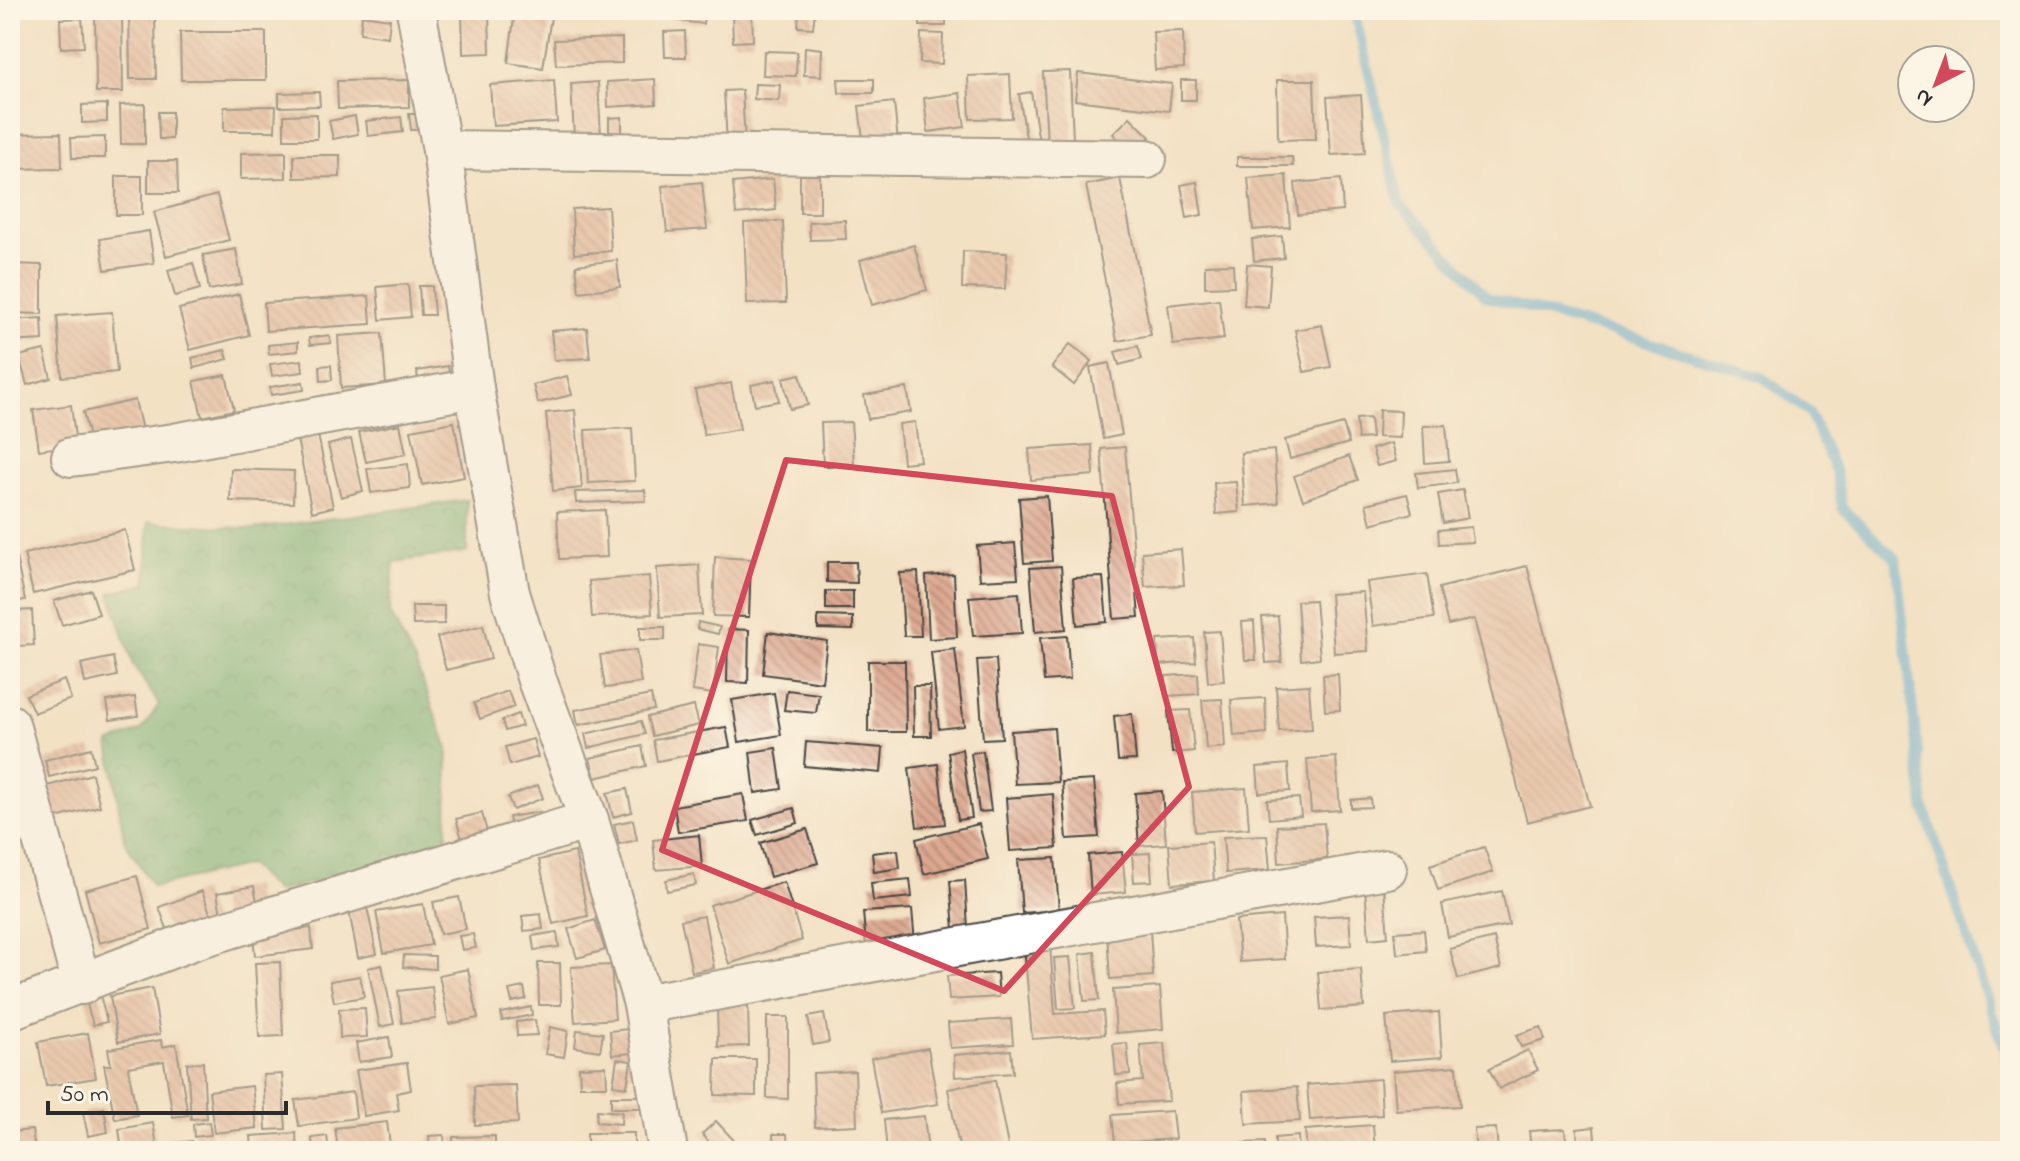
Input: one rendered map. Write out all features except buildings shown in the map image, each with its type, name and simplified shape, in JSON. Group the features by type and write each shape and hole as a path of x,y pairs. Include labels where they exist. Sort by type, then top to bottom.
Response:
{"street":[{"path":"416,10 442,150 474,388 510,593 537,680 589,820 643,1004 668,1151"},
{"path":"442,150 1147,159"},
{"path":"71,457 174,443 474,388"},
{"path":"10,724 82,985"},
{"path":"10,1010 194,940 589,820"},
{"path":"643,1004 1387,869"}],"highlighted area":[{"path":"786,460 1112,496 1189,787 1004,991 662,850"}],"green space":[{"path":"467,500 467,552 394,562 390,613 415,662 448,748 447,846 276,892 249,865 153,887 124,840 109,743 142,730 159,704 133,665 110,593 146,584 148,522 253,529"}],"waterway":[{"path":"1354,10 1400,204 1487,297 1762,377 1809,412 1836,473 1842,508 1896,559 1924,807 2010,1067"}]}
